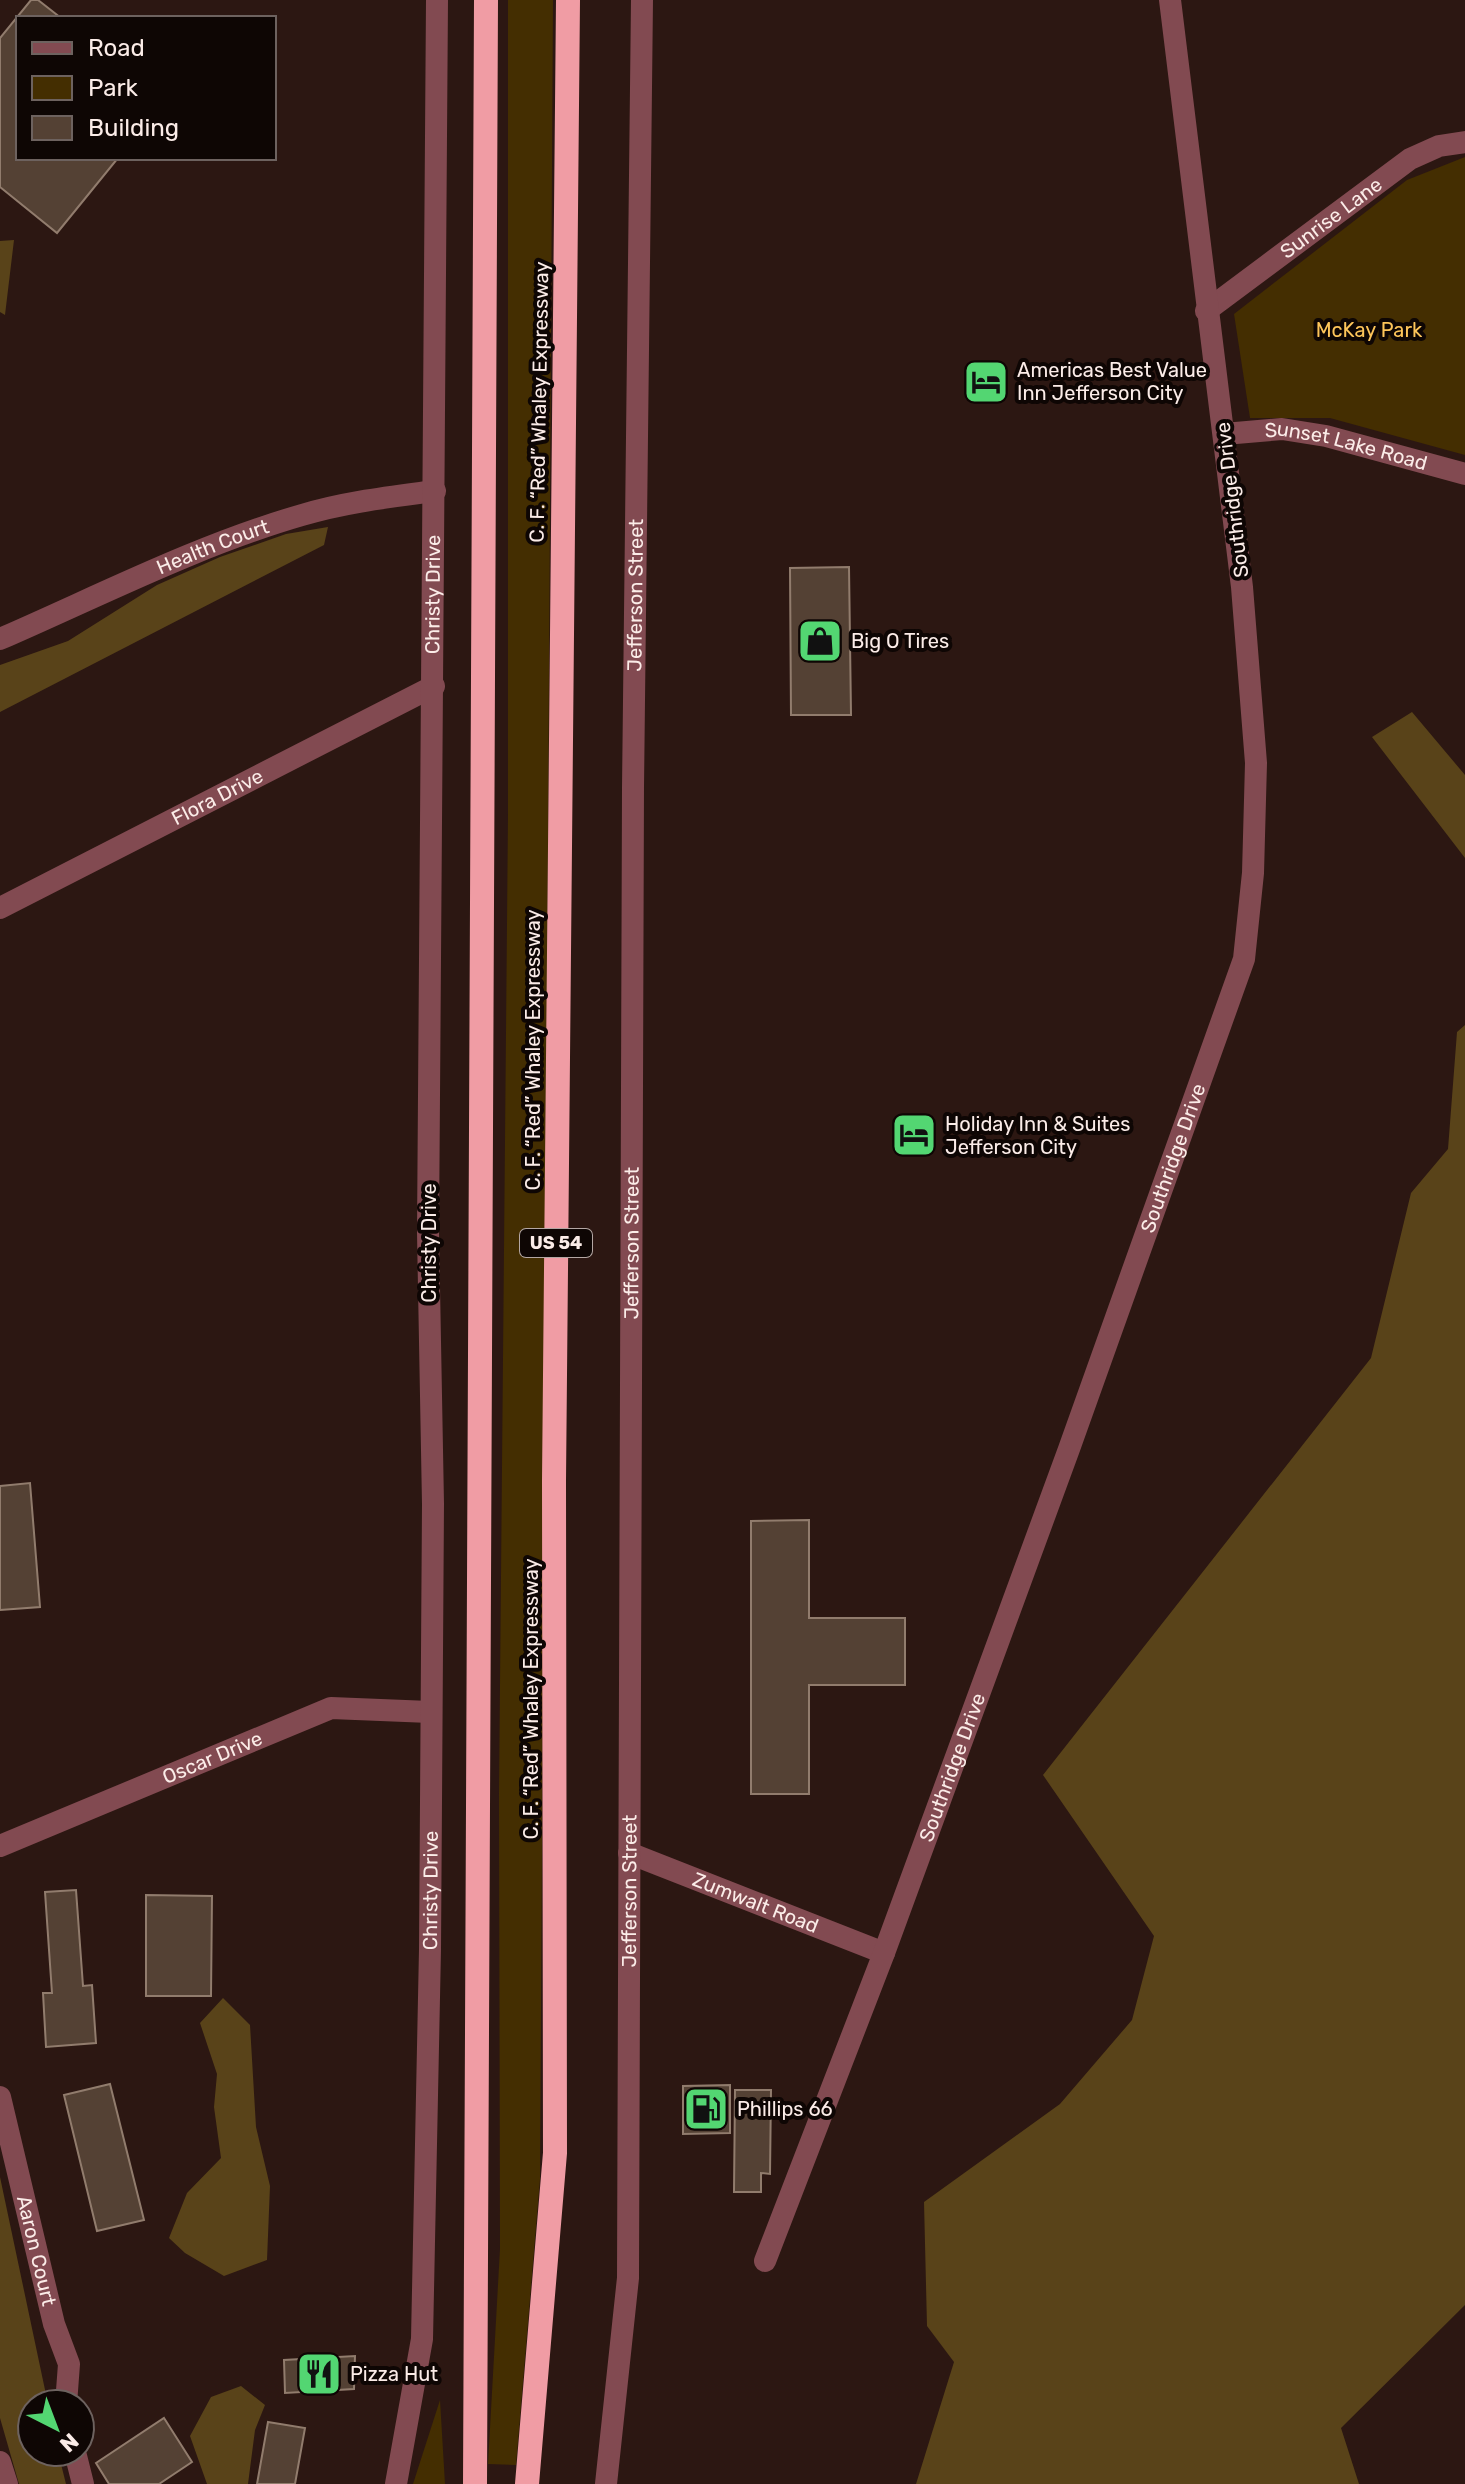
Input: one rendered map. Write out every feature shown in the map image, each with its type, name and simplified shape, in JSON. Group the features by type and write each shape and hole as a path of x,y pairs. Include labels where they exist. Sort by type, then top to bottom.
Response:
{"highway":[{"path":"475,2484 486,0"},
{"name":"C. F. “Red” Whaley Expressway","path":"527,2484 555,2153 554,1481 568,0"}],"street":[{"name":"Christy Drive","path":"396,2484 422,2339 430,1949 433,1504 428,1233 437,0"},
{"name":"Jefferson Street","path":"606,2484 628,2278 633,788 642,0"},
{"name":"Southridge Drive","path":"765,2261 884,1953 1244,959 1253,873 1256,763 1243,600 1170,0"},
{"name":"Sunrise Lane","path":"1206,311 1410,159 1439,146 1465,142"},
{"name":"Sunset Lake Road","path":"1224,434 1282,429 1326,436 1465,474"},
{"name":"Health Court","path":"0,639 252,532 302,515 370,499 435,491"},
{"name":"Flora Drive","path":"0,908 434,686"},
{"name":"Oscar Drive","path":"0,1846 331,1708 430,1712"},
{"name":"Zumwalt Road","path":"629,1853 884,1953"},
{"name":"Aaron Court","path":"0,2101 54,2324 69,2364 67,2388"},
{"path":"0,2462 7,2484"}],"green space":[{"path":"508,0 553,0 540,2179 516,2465 488,2464 500,2249 499,1794 508,814"},
{"name":"McKay Park","path":"1465,157 1465,455 1330,418 1250,418 1234,314 1407,180"},
{"path":"440,2400 445,2484 413,2484"}],"shaded area":[{"path":"14,240 5,315 0,312 0,241"},
{"path":"328,527 324,545 0,712 0,665 68,641 157,585 220,557 286,534"},
{"path":"1412,712 1465,775 1465,858 1372,737"},
{"path":"1465,1025 1465,2305 1341,2428 1359,2484 916,2484 954,2362 927,2326 924,2202 1060,2104 1132,2020 1154,1936 1043,1775 1371,1358 1411,1193 1448,1149 1457,1032"},
{"path":"223,1998 250,2025 256,2127 270,2186 267,2260 224,2276 185,2253 169,2238 187,2193 221,2158 214,2107 217,2074 200,2023"},
{"path":"0,2177 45,2388 16,2388 16,2468 62,2468 66,2484 19,2484 0,2418"},
{"path":"241,2386 265,2405 255,2430 248,2484 207,2484 190,2436 211,2397"}],"building":[{"path":"31,0 38,0 58,16 18,16"},
{"path":"16,18 16,160 116,160 57,233 0,187 0,38"},
{"name":"Big O Tires","path":"849,567 851,715 791,715 790,568"},
{"path":"30,1483 40,1607 0,1610 0,1486"},
{"path":"809,1520 809,1618 905,1618 905,1685 809,1685 809,1794 751,1794 751,1521"},
{"path":"76,1890 83,1986 92,1985 96,2043 46,2047 43,1993 52,1993 45,1892"},
{"path":"146,1895 212,1896 211,1996 146,1996"},
{"path":"110,2084 144,2220 97,2231 64,2095"},
{"name":"Phillips 66","path":"730,2085 730,2133 683,2134 683,2086"},
{"path":"735,2090 771,2090 770,2174 761,2173 761,2192 734,2192"},
{"name":"Pizza Hut","path":"355,2356 354,2389 285,2393 284,2360"},
{"path":"164,2418 192,2462 159,2484 109,2484 96,2463"},
{"path":"268,2422 305,2428 295,2484 257,2484"}],"place":[{"name":"Americas Best Value Inn Jefferson City","path":"986,382"},
{"name":"Big O Tires","path":"820,641"},
{"name":"Holiday Inn & Suites Jefferson City","path":"914,1135"},
{"name":"Phillips 66","path":"706,2109"},
{"name":"Pizza Hut","path":"319,2374"}]}
